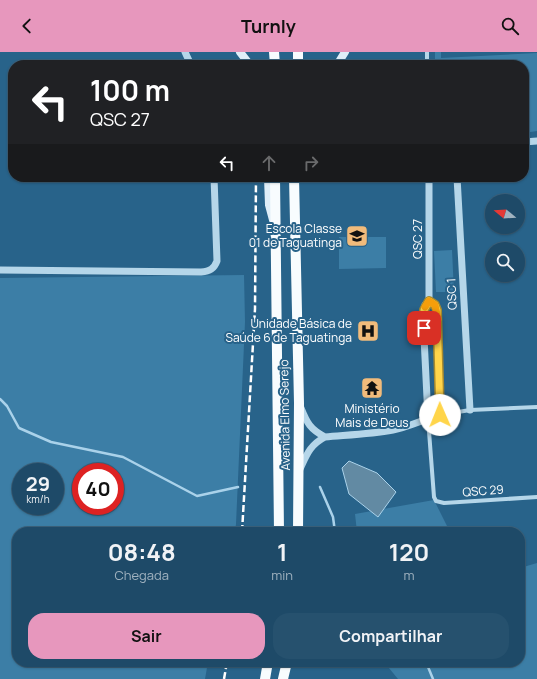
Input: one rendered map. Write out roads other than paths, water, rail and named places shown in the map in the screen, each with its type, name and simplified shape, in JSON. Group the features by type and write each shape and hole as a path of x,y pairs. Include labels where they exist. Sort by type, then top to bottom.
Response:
{"main road":[{"path":"240,52 246,60"},
{"path":"268,182 269,205 275,224"},
{"name":"Avenida Elmo Serejo","path":"275,182 279,527"},
{"name":"Avenida Elmo Serejo","path":"294,182 299,403 298,527"},
{"path":"265,679 267,667"},
{"path":"283,679 285,667"}],"street":[{"path":"0,270 210,271 215,266 217,261 214,182"},
{"name":"QSC 27","path":"428,418 423,317 426,305 429,301 429,182"},
{"name":"QSC 1","path":"456,182 470,410"},
{"name":"QSC 27","path":"429,301 435,305 437,310 440,415"},
{"path":"299,403 312,430 325,437"},
{"path":"299,473 311,447 325,437 393,430 410,426 428,418 470,410 537,407"},
{"name":"QSC 29","path":"428,418 434,497 439,503 444,504 537,498"}],"waterway":[{"path":"0,399 7,406 19,428 51,442 123,457 197,496 238,487"},
{"path":"320,487 333,517 334,527"},
{"path":"428,667 433,679"}],"railway":[{"path":"242,527 255,309 256,182"},
{"path":"224,679 226,667"}],"place":[{"name":"Escola Classe 01 de Taguatinga","path":"357,236"},
{"name":"Unidade Básica de Saúde 6 de Taguatinga","path":"368,331"},
{"name":"Ministério Mais de Deus","path":"372,388"}]}
